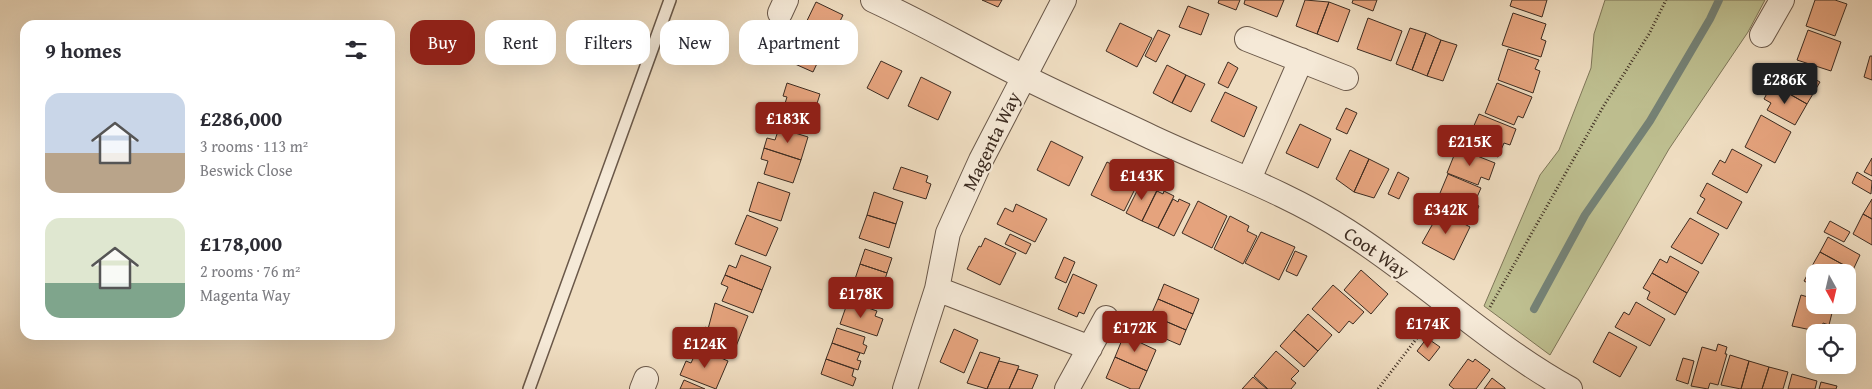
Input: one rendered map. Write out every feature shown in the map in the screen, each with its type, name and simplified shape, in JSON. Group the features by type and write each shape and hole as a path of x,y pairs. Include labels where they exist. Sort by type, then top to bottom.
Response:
{"street":[{"name":"Coot Way","path":"874,0 919,21 1023,76 1159,141 1249,179 1347,231 1446,301 1478,327 1549,378 1570,389"},
{"name":"Magenta Way","path":"905,389 937,289 948,233 981,160 1064,0"},
{"path":"1762,35 1782,0"},
{"path":"1247,39 1346,78"},
{"path":"1249,179 1301,60"},
{"path":"937,289 1090,348"},
{"path":"1067,389 1106,318"}],"lane":[{"path":"528,389 670,0"}],"path":[{"path":"1478,327 1603,106 1649,34 1666,0"},
{"path":"1378,389 1446,301"}],"green space":[{"path":"1605,0 1765,0 1748,32 1669,149 1550,355 1484,306 1540,175 1559,150 1591,68 1594,34"}],"building":[{"path":"982,0 1002,0 998,7"},
{"path":"1219,0 1240,0 1236,10 1218,3"},
{"path":"1245,0 1284,0 1277,17 1244,4"},
{"path":"1305,0 1329,2 1317,34 1296,26"},
{"path":"1353,0 1377,0 1373,11 1352,3"},
{"path":"1512,0 1547,0 1542,17 1510,6"},
{"path":"1815,0 1835,0 1847,4 1835,36 1806,26"},
{"path":"816,2 843,15 841,20 807,20"},
{"path":"1329,2 1350,10 1338,42 1317,34"},
{"path":"1188,6 1209,14 1201,35 1179,27"},
{"path":"1513,13 1546,24 1541,39 1546,41 1541,57 1502,45"},
{"path":"1368,18 1402,31 1391,61 1357,49"},
{"path":"1120,23 1152,38 1137,67 1106,51"},
{"path":"1410,28 1426,33 1412,70 1396,64"},
{"path":"1158,30 1170,35 1156,62 1145,56"},
{"path":"1808,30 1841,42 1831,71 1797,60"},
{"path":"1426,33 1441,40 1427,76 1412,70"},
{"path":"1441,40 1457,45 1443,81 1427,76"},
{"path":"1508,49 1539,60 1535,69 1540,71 1533,93 1498,80"},
{"path":"1870,56 1872,56 1872,80 1864,77"},
{"path":"881,61 902,71 888,99 867,88"},
{"path":"1228,62 1238,68 1228,88 1218,83"},
{"path":"797,65 816,65 813,72"},
{"path":"1167,65 1186,75 1172,103 1153,93"},
{"path":"1791,66 1820,82 1807,104 1772,84 1780,70 1787,74"},
{"path":"1186,75 1205,84 1191,112 1172,103"},
{"path":"921,77 951,92 938,120 908,106"},
{"path":"787,83 820,94 808,132 775,121 779,108 783,110 787,97 783,96"},
{"path":"1497,83 1532,97 1523,118 1518,116 1514,125 1485,113"},
{"path":"1772,84 1807,104 1795,125 1767,110 1771,103 1764,99"},
{"path":"1225,92 1257,107 1244,137 1211,121"},
{"path":"1346,108 1357,113 1347,134 1336,129"},
{"path":"1479,114 1516,129 1510,145 1504,143 1498,157 1466,144"},
{"path":"1761,115 1791,132 1775,163 1745,147"},
{"path":"1300,124 1331,139 1318,168 1286,153"},
{"path":"779,128 808,137 801,160 764,148 767,138 775,140"},
{"path":"1051,141 1083,157 1069,186 1037,170"},
{"path":"764,148 801,160 793,183 764,174 768,161 761,159"},
{"path":"1457,148 1495,163 1489,180 1481,177 1478,185 1447,173"},
{"path":"1732,149 1762,165 1747,193 1712,174 1720,160 1725,163"},
{"path":"1350,150 1369,159 1354,192 1336,179"},
{"path":"1872,158 1872,176 1864,172"},
{"path":"1369,159 1389,169 1374,198 1354,192"},
{"path":"1107,162 1127,172 1125,175 1139,181 1124,211 1091,195"},
{"path":"901,167 928,176 926,182 931,184 926,199 893,189"},
{"path":"1398,172 1409,178 1399,199 1388,194"},
{"path":"1857,172 1872,181 1871,194 1852,183"},
{"path":"1448,174 1481,188 1474,204 1479,206 1472,221 1435,205"},
{"path":"758,182 790,193 781,221 749,211"},
{"path":"1141,183 1158,188 1142,221 1126,213"},
{"path":"1707,183 1742,202 1727,229 1697,213 1705,199 1700,196"},
{"path":"1157,191 1163,194 1164,191 1174,196 1158,228 1142,221"},
{"path":"874,192 903,202 896,224 867,215"},
{"path":"1173,199 1178,202 1179,199 1190,204 1174,236 1158,228"},
{"path":"1872,199 1872,219 1863,214"},
{"path":"1198,201 1227,216 1212,248 1182,233"},
{"path":"1016,204 1047,219 1035,242 997,224 1005,208 1013,212"},
{"path":"1440,211 1470,227 1454,260 1422,243"},
{"path":"1863,214 1872,219 1872,245 1853,234"},
{"path":"747,215 778,228 766,256 735,244"},
{"path":"867,215 896,224 889,248 859,238"},
{"path":"1230,216 1249,226 1247,231 1257,236 1243,264 1214,249"},
{"path":"1690,218 1719,234 1702,264 1671,247"},
{"path":"1830,221 1850,232 1844,242 1824,232"},
{"path":"1261,232 1295,247 1279,280 1245,263"},
{"path":"1010,234 1031,244 1026,254 1005,244"},
{"path":"1828,237 1860,255 1856,264 1842,264 1820,252"},
{"path":"985,238 1016,253 1000,285 967,269"},
{"path":"865,249 892,258 887,273 860,264"},
{"path":"1295,251 1307,256 1297,276 1286,271"},
{"path":"1820,252 1842,264 1813,264"},
{"path":"741,255 771,267 762,290 725,275 729,265 736,268"},
{"path":"1670,256 1699,272 1687,293 1652,273 1660,259 1667,263"},
{"path":"1064,257 1075,262 1066,283 1055,278"},
{"path":"860,264 887,273 882,288 855,279"},
{"path":"1361,270 1388,294 1371,314 1344,290"},
{"path":"1652,273 1687,293 1675,315 1647,299 1650,292 1643,288"},
{"path":"1073,274 1097,285 1084,314 1079,312 1077,317 1058,309"},
{"path":"725,275 762,290 753,313 722,301 728,287 721,284"},
{"path":"855,279 882,288 876,303 850,294"},
{"path":"1164,284 1199,299 1193,314 1158,299"},
{"path":"1333,285 1364,312 1353,324 1349,321 1339,333 1312,309"},
{"path":"1801,295 1806,296 1806,314 1832,314 1829,324 1806,324 1806,329 1792,326"},
{"path":"1158,299 1193,314 1186,330 1151,315"},
{"path":"848,301 877,311 875,316 883,319 877,336 840,324"},
{"path":"1636,302 1665,319 1650,346 1615,327 1624,312 1629,315"},
{"path":"715,303 748,316 733,354 700,341 705,327 708,329"},
{"path":"1308,314 1332,335 1318,351 1294,330"},
{"path":"1151,315 1186,330 1180,345 1145,330"},
{"path":"837,328 865,337 863,344 867,346 864,354 832,343"},
{"path":"954,329 978,340 964,373 940,362"},
{"path":"1294,330 1318,351 1304,367 1280,346"},
{"path":"1609,332 1637,347 1620,377 1593,362"},
{"path":"1124,335 1156,350 1147,371 1115,357"},
{"path":"1427,338 1440,347 1429,361 1417,351"},
{"path":"832,343 860,353 857,360 861,361 858,370 826,359"},
{"path":"1718,344 1727,347 1725,354 1727,354 1718,385 1710,383 1708,389 1691,386 1702,347 1716,351"},
{"path":"698,348 728,361 716,389 680,375 686,361 691,363"},
{"path":"1276,351 1299,371 1291,379 1296,383 1291,389 1268,389 1254,376"},
{"path":"980,352 1000,358 987,389 967,383"},
{"path":"1730,355 1749,361 1741,389 1721,385"},
{"path":"1115,357 1147,371 1139,389 1131,389 1106,378"},
{"path":"1683,358 1694,361 1688,384 1676,380"},
{"path":"826,359 854,369 852,376 856,378 853,386 821,374"},
{"path":"1468,359 1473,362 1475,359 1490,370 1476,389 1454,389 1449,385"},
{"path":"999,361 1019,366 1009,389 987,389"},
{"path":"1749,361 1769,367 1762,389 1741,389"},
{"path":"1769,367 1788,372 1783,389 1762,389"},
{"path":"1018,369 1038,375 1032,389 1009,389"},
{"path":"1792,374 1817,381 1815,389 1788,389"},
{"path":"1253,377 1267,389 1242,389"},
{"path":"1492,378 1505,388 1505,389 1484,389"},
{"path":"684,380 705,389 680,389"},
{"path":"1821,382 1837,386 1836,389 1819,389"}],"waterway":[{"path":"1534,309 1585,215 1650,121 1710,19 1719,0"}]}
